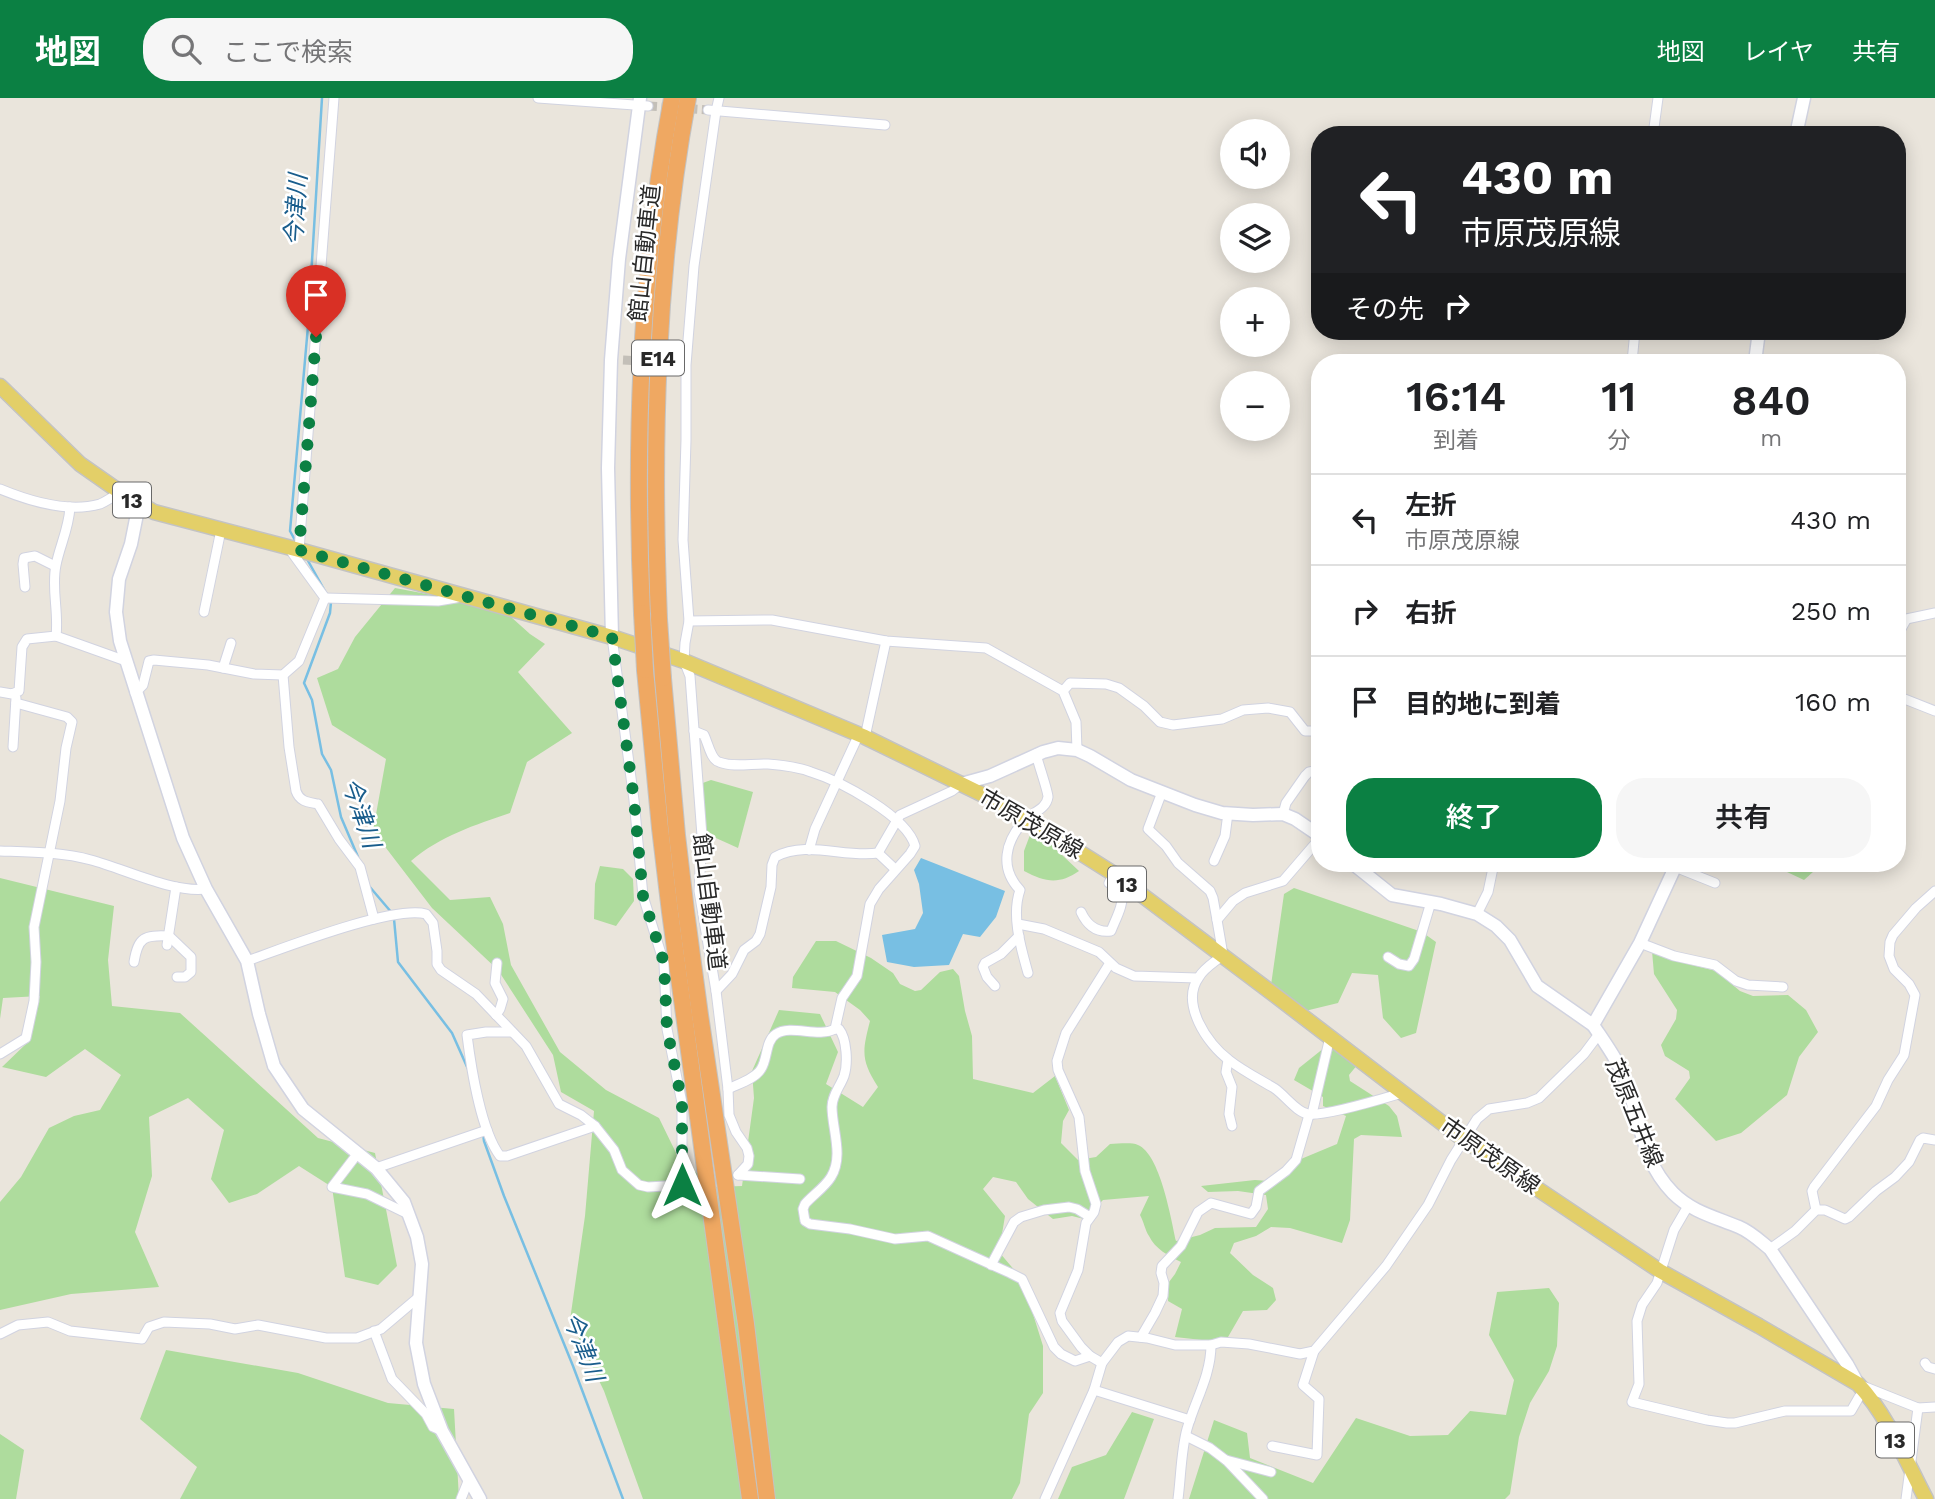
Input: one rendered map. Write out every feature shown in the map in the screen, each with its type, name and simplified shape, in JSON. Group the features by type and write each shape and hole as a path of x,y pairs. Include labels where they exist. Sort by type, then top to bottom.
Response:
{"highway":[{"name":"館山自動車道","path":"672,98 654,217 641,371 638,466 642,613 660,828 750,1499"},
{"name":"館山自動車道","path":"688,98 670,218 660,317 655,466 659,619 677,835 746,1324 767,1499"}],"main road":[{"name":"市原茂原線","path":"0,387 74,459 120,492 154,512 612,637 684,661 862,736 1006,806 1114,874 1463,1139 1660,1271 1862,1388 1887,1425 1926,1499"}],"street":[{"path":"325,598 298,550 334,98"},
{"path":"247,961 374,919 426,914 433,923 437,964 441,970 476,994 526,1046 559,1104 595,1126 614,1150 622,1170 639,1185 682,1185 682,1102 667,1029 664,963 643,896 634,800 612,637 608,468 617,360 619,259 642,103 538,98"},
{"path":"719,98 712,111 682,364 686,440 683,540 689,621 684,661 690,676 702,836 699,891 716,990 729,1115 749,1156 748,1164 738,1175 800,1179"},
{"path":"1654,126 1658,98"},
{"path":"1798,126 1804,98"},
{"path":"712,111 885,125"},
{"path":"0,489 24,499 71,507 100,503 120,492"},
{"path":"139,504 120,579 116,612 120,641 135,693 183,838 206,889 247,961 274,1066 303,1108 376,1168 404,1202 417,1237 422,1264 416,1343 424,1384 442,1431 480,1499"},
{"path":"56,636 58,626 54,601 55,566 71,507"},
{"path":"204,612 221,530"},
{"path":"25,587 24,558 35,556 55,566"},
{"path":"325,598 438,601 466,596"},
{"path":"135,693 143,685 149,661 154,660 254,674 283,675 299,662 325,598"},
{"path":"1906,620 1935,612"},
{"path":"689,621 772,620 886,641 986,648 1063,691 1076,722 1077,750"},
{"path":"13,747 22,647 27,639 56,636 126,661"},
{"path":"809,850 815,829 862,736 886,641"},
{"path":"223,668 231,643"},
{"path":"283,675 296,791 302,800 318,804 360,867 374,919"},
{"path":"1063,691 1070,683 1106,684 1119,688 1144,706 1160,722 1173,725 1222,719 1243,710 1268,708 1290,712 1305,731 1311,731"},
{"path":"0,692 17,693"},
{"path":"1906,700 1935,711"},
{"path":"0,1054 26,1038 34,1001 34,927 60,801 72,722 67,717 16,704"},
{"path":"694,731 704,735 717,762 782,766 808,771 838,782 894,817 911,837 915,846 878,889 870,904 857,976 842,998 835,1029"},
{"path":"716,990 732,974 744,950 756,941 760,934 775,857 783,852 809,850 866,855 878,853 900,815 952,791 961,784 990,776 1036,754 1058,748 1077,750 1131,780 1195,805 1228,813 1283,814 1296,819 1311,830"},
{"path":"1028,973 1019,936 1020,890 1007,871 1006,859 1016,833 1026,819 1040,810 1048,797 1036,754"},
{"path":"1283,814 1286,803 1311,772"},
{"path":"1162,792 1148,829 1166,846 1178,863 1210,891 1213,898 1223,955 1198,978 1193,989 1192,1003 1198,1024 1218,1050 1228,1060 1277,1090 1301,1111 1310,1114 1402,1093"},
{"path":"1214,861 1225,836 1228,813"},
{"path":"1217,920 1233,901 1245,893 1283,881 1311,848"},
{"path":"0,850 90,859 176,887 192,891 206,889"},
{"path":"878,853 895,869"},
{"path":"1363,872 1392,895 1477,914 1496,926 1510,940 1537,986 1596,1029"},
{"path":"1477,914 1488,892 1492,872"},
{"path":"1272,1446 1317,1455 1319,1399 1303,1385 1314,1351 1386,1266 1428,1205 1463,1139 1477,1119 1489,1109 1539,1098 1584,1054 1640,943 1669,872"},
{"path":"1690,872 1715,883"},
{"path":"1081,912 1085,920 1096,929 1111,930 1123,897 1122,891 1109,883 1114,874"},
{"path":"168,940 176,887"},
{"path":"1816,1210 1812,1192 1814,1186 1876,1106 1904,1055 1915,995 1909,984 1894,970 1889,956 1890,942 1916,908 1935,891"},
{"path":"1388,957 1405,967 1409,966 1414,959 1431,902"},
{"path":"1018,925 1044,929 1099,952 1125,974 1198,978"},
{"path":"134,962 137,945 143,938 154,935 168,940 191,957 191,972 177,977"},
{"path":"995,986 983,967 1019,936"},
{"path":"1640,943 1674,956 1714,965 1736,981 1748,985 1783,988"},
{"path":"496,1015 503,999 495,983 497,963"},
{"path":"1102,1363 1090,1356 1068,1331 1060,1313 1079,1270 1086,1223 1096,1204 1085,1171 1079,1116 1058,1070 1057,1061 1066,1033 1111,963"},
{"path":"728,1089 760,1072 770,1041 775,1035 789,1031 826,1032 839,1029 844,1035 845,1070 832,1108 836,1159 832,1176 805,1204 805,1221 895,1239 928,1236 1022,1279 1048,1337 1061,1354 1076,1361 1090,1356"},
{"name":"茂原五井線","path":"1596,1029 1624,1076 1650,1161 1659,1177 1688,1206 1740,1228 1770,1249 1862,1388"},
{"path":"512,1032 467,1035 470,1066 487,1130 493,1147 500,1156 507,1156 595,1126"},
{"path":"1141,1337 1163,1296 1161,1266 1181,1246 1198,1212 1211,1203 1251,1214 1256,1207 1259,1191 1296,1160 1330,1037"},
{"path":"1228,1060 1226,1072 1232,1087 1232,1126"},
{"path":"376,1168 487,1130"},
{"path":"1770,1249 1795,1231 1816,1210 1825,1210 1844,1219 1849,1217 1909,1162 1920,1140 1935,1140"},
{"path":"358,1153 332,1187 367,1194 409,1214"},
{"path":"1688,1206 1674,1230 1657,1283 1642,1306 1637,1321 1639,1384 1633,1402 1707,1420 1735,1423 1786,1411 1851,1411 1862,1388 1917,1408 1935,1407"},
{"path":"991,1265 1014,1222 1021,1217 1044,1210 1069,1207 1090,1217"},
{"path":"0,1334 18,1325 48,1322 70,1331 142,1339 149,1327 164,1322 210,1324 235,1329 258,1325 340,1339 357,1338 381,1329 421,1296"},
{"path":"374,1331 392,1379 426,1414 433,1427 442,1431"},
{"path":"1045,1499 1094,1390 1102,1363 1118,1342 1128,1336 1175,1345 1211,1345 1221,1342 1300,1354 1314,1351"},
{"path":"1178,1499 1186,1436 1202,1390 1211,1345"},
{"path":"1924,1363 1935,1369"},
{"path":"1094,1390 1190,1420"},
{"path":"1906,1499 1917,1408"},
{"path":"1186,1436 1210,1448 1224,1459 1263,1499"},
{"path":"1224,1459 1271,1472"},
{"path":"461,1499 469,1479"}],"green space":[{"path":"395,588 501,608 545,644 518,672 572,733 527,762 510,813 446,838 411,861 450,900 490,897 503,924 511,965 560,1052 606,1090 659,1118 679,1159 714,1187 742,1186 754,1098 752,1071 779,1010 820,1014 838,1052 826,1084 863,1107 878,1087 868,1070 865,1056 865,1041 870,1021 835,992 792,988 793,977 816,941 836,941 871,958 893,973 900,984 915,991 921,990 940,972 953,969 959,976 972,1036 973,1079 1033,1093 1055,1076 1069,1110 1063,1121 1061,1143 1078,1160 1096,1157 1110,1144 1135,1144 1146,1151 1153,1161 1168,1203 1176,1241 1215,1228 1256,1227 1268,1209 1266,1195 1238,1191 1208,1192 1201,1186 1255,1180 1280,1182 1301,1159 1337,1144 1346,1116 1323,1106 1323,1097 1294,1080 1299,1068 1324,1048 1336,1049 1358,1064 1349,1075 1350,1081 1389,1106 1397,1116 1402,1137 1361,1135 1354,1139 1350,1220 1342,1243 1290,1228 1271,1227 1256,1236 1234,1243 1230,1253 1253,1275 1273,1288 1276,1300 1267,1310 1243,1311 1228,1337 1211,1341 1175,1337 1182,1309 1168,1301 1169,1282 1181,1262 1167,1255 1148,1234 1140,1215 1149,1196 1103,1200 1084,1219 1072,1216 1053,1219 1028,1199 1016,1182 993,1177 983,1189 1005,1216 999,1252 1022,1279 1043,1346 1043,1393 1029,1414 1020,1483 1012,1499 643,1499 604,1391 570,1320 585,1216 594,1111 561,1092 553,1055 498,970 432,908 373,831 386,759 332,725 317,678 338,669 355,637"},
{"path":"711,780 753,792 738,848 696,829 700,784"},
{"path":"1030,835 1045,839 1079,871 1065,878 1052,880 1024,871 1024,851"},
{"path":"600,866 623,869 633,879 634,901 616,926 594,919 595,884"},
{"path":"1787,872 1813,872 1804,880"},
{"path":"0,878 114,906 108,960 112,1006 180,1013 318,1138 375,1153 397,1266 378,1285 345,1277 332,1187 299,1166 257,1194 229,1203 211,1179 224,1130 188,1098 149,1117 152,1176 135,1232 159,1287 71,1294 0,1310 0,1202 21,1177 49,1128 74,1116 100,1110 121,1075 85,1049 46,1077 2,1067 28,1042 40,996 3,998 0,1019"},
{"path":"1294,888 1422,932 1436,942 1416,1033 1401,1038 1383,1018 1378,975 1352,973 1338,1003 1305,1011 1269,999 1284,894"},
{"path":"1652,951 1676,961 1716,971 1740,991 1753,996 1788,995 1806,1010 1818,1032 1799,1057 1787,1095 1741,1133 1716,1141 1675,1099 1690,1078 1689,1071 1665,1056 1661,1045 1676,1019 1677,1010 1654,974"},
{"path":"1549,1288 1559,1303 1557,1346 1549,1371 1530,1403 1519,1437 1510,1494 1505,1499 1189,1499 1214,1420 1247,1433 1250,1458 1313,1483 1356,1418 1410,1436 1448,1435 1470,1411 1506,1415 1514,1380 1489,1335 1497,1292"},
{"path":"166,1350 298,1373 388,1403 454,1409 459,1499 180,1499 197,1467 140,1419"},
{"path":"1132,1412 1154,1419 1124,1499 1058,1499 1072,1467 1106,1455"},
{"path":"0,1434 24,1450 16,1499 0,1499"}],"water":[{"path":"921,858 1005,891 996,917 980,937 963,934 949,965 914,967 887,962 882,935 915,929 923,913 914,870"}],"waterway":[{"name":"今津川","path":"296,542 290,531 308,326 322,98"},
{"name":"今津川","path":"307,559 326,593"},
{"name":"今津川","path":"331,602 330,613 304,683 312,700 322,754 331,770 341,817 358,857"},
{"name":"今津川","path":"369,886 392,913"},
{"name":"今津川","path":"394,919 398,962 452,1033 468,1069"},
{"name":"今津川","path":"483,1133 504,1196 623,1499"}],"tunnel":[{"path":"648,106 708,110"},
{"path":"623,360 643,361"},
{"path":"657,362 679,364"},
{"path":"682,1185 738,1175"}],"route":[{"path":"316,337 299,550 612,637 634,800 643,896 664,963 667,1029 682,1102 682,1185"}]}
